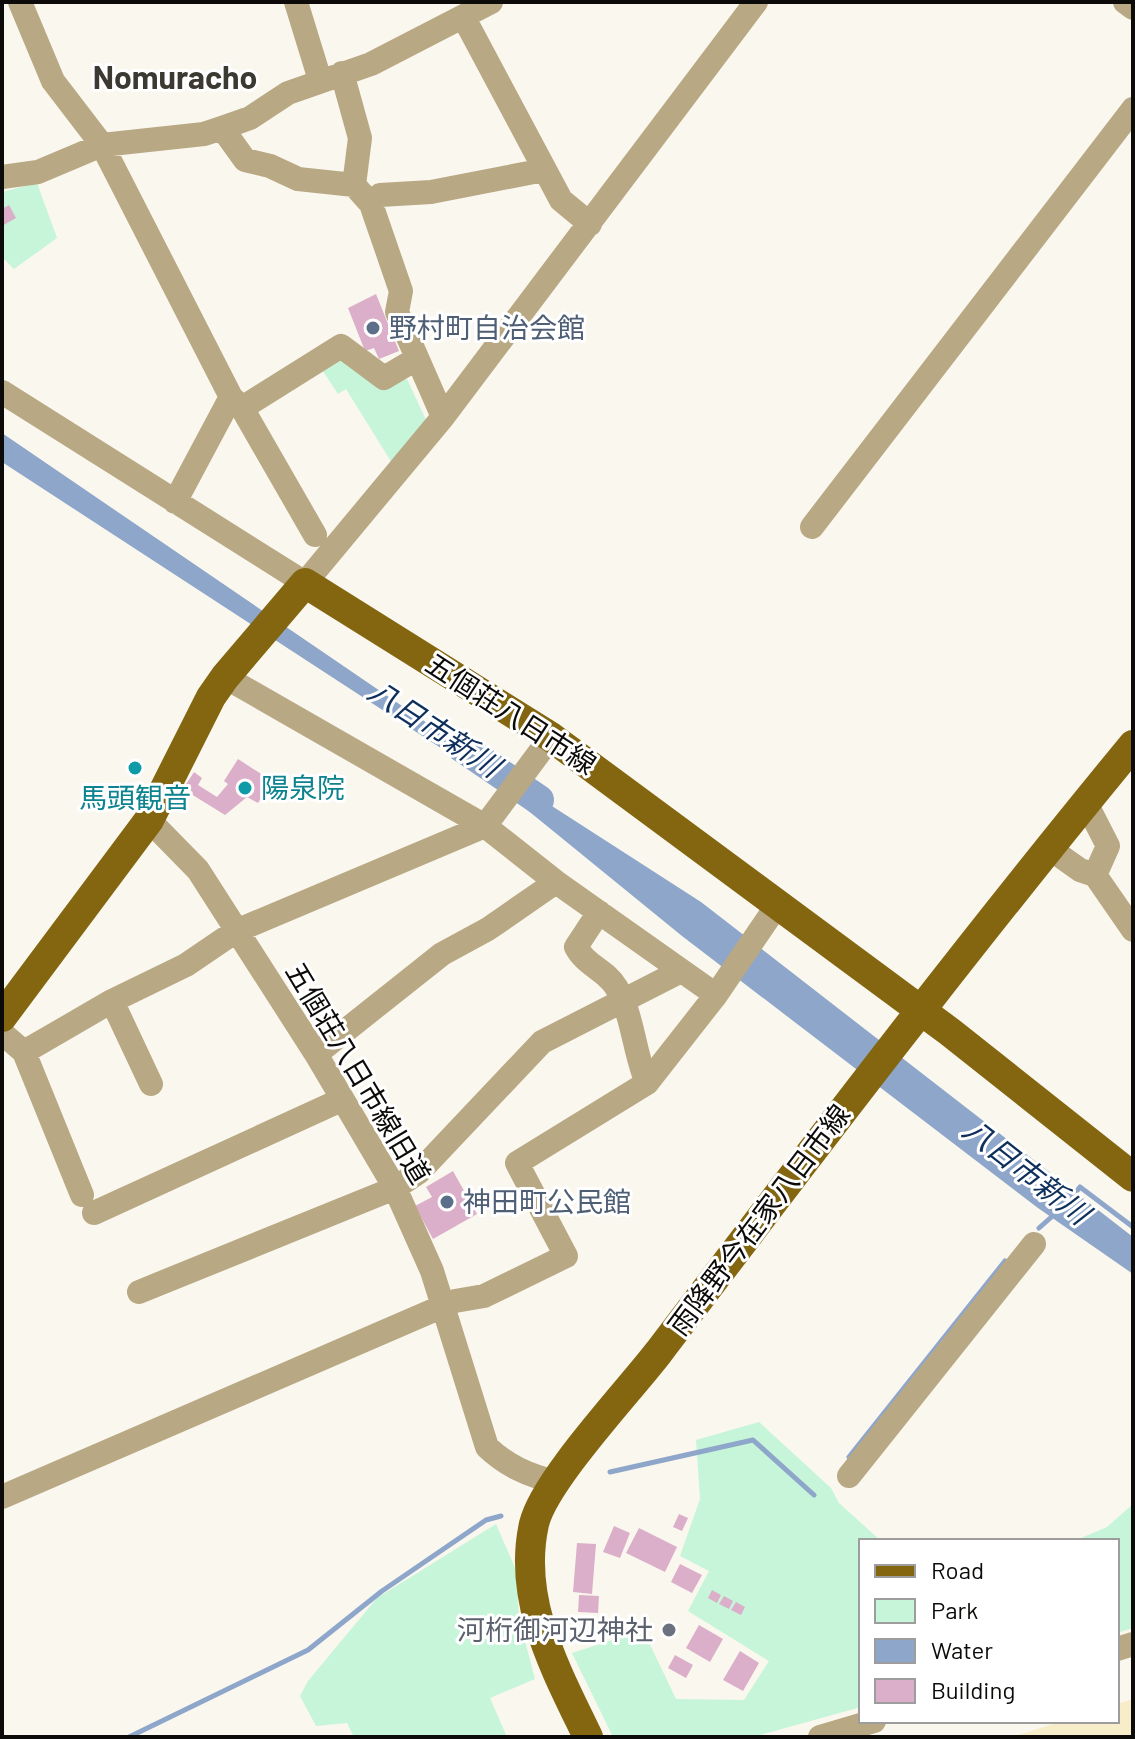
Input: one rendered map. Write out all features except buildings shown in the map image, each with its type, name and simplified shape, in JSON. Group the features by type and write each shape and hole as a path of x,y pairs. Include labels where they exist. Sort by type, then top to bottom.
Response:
{"main road":[{"path":"2,1017 149,820 211,697 305,583"},
{"name":"五個荘八日市線","path":"305,583 551,737 778,904 913,1017 1133,1177"},
{"name":"雨降野今在家八日市線","path":"588,1737 552,1662 528,1576 534,1521 555,1482 626,1395 913,1017 1133,745"}],"street":[{"path":"20,2 53,81 102,145 236,403 315,535"},
{"path":"296,2 336,79 360,138 354,185"},
{"path":"2,177 38,172 102,145 225,132 288,93 336,79 371,64 491,2"},
{"path":"2,392 305,583 443,417 756,2"},
{"path":"1125,2 1133,8"},
{"path":"464,18 561,200 590,224"},
{"path":"812,527 1133,109"},
{"path":"225,132 245,160 270,166 298,179 354,185 371,204 401,291 397,312 443,417"},
{"path":"371,204 380,195 431,192 544,170"},
{"path":"175,502 236,403 341,346 384,378 416,359"},
{"path":"225,677 485,826 679,972 716,995"},
{"path":"24,1052 112,1001 186,965 236,931 485,826 551,737"},
{"path":"1086,803 1108,846 1095,875"},
{"name":"五個荘八日市線旧道","path":"149,820 198,870 316,1054 395,1188 444,1306 487,1447 501,1461 526,1474 555,1482"},
{"path":"1049,848 1080,870 1095,875 1133,930"},
{"path":"316,1054 442,954 488,929 556,882"},
{"path":"2,1497 444,1306 484,1296 566,1256 517,1163 647,1083 716,995 778,904"},
{"path":"599,912 576,947 583,960 616,986 637,1060 647,1083"},
{"path":"139,1292 395,1188 419,1172 542,1042 679,972"},
{"path":"112,1001 151,1084"},
{"path":"2,1033 24,1052 45,1110 88,1204 341,1100"},
{"path":"849,1476 1034,1244"},
{"path":"820,1737 867,1723"}],"green space":[{"path":"37,183 57,238 14,269 2,257 2,192"},
{"path":"338,354 383,386 407,379 428,424 392,463 346,389 338,394 319,365"},
{"path":"759,1422 831,1488 839,1503 879,1539 859,1539 859,1708 753,1737 613,1737 572,1653 643,1630 676,1699 744,1700 769,1661 688,1611 709,1571 680,1556 700,1499 696,1440"},
{"path":"1133,1504 1133,1628 1119,1632 1119,1539 1079,1539 1107,1527"},
{"path":"496,1524 516,1570 519,1618 535,1679 490,1698 507,1737 354,1737 347,1723 316,1726 300,1696 308,1681 377,1598"}],"sand":[{"path":"1133,1699 1133,1737 1012,1737 1057,1723 1119,1723 1119,1703"}],"water":[{"path":"2,433 493,768 701,902 1133,1237 1133,1274 1038,1208 682,936 493,782 2,462"}],"waterway":[{"name":"八日市新川","path":"460,746 539,800"},
{"path":"1072,1197 1080,1187 1133,1227"},
{"path":"1039,1228 1056,1213"},
{"path":"849,1457 1005,1261"},
{"path":"610,1472 753,1440 814,1495"},
{"path":"129,1737 308,1650 382,1591 486,1520 501,1516"}],"place":[{"name":"野村町自治会館","path":"373,328"},
{"name":"馬頭観音","path":"135,768"},
{"name":"陽泉院","path":"245,788"},
{"name":"神田町公民館","path":"447,1202"},
{"name":"河桁御河辺神社","path":"669,1630"}],"district":[{"name":"Nomuracho","path":"175,78"}]}
